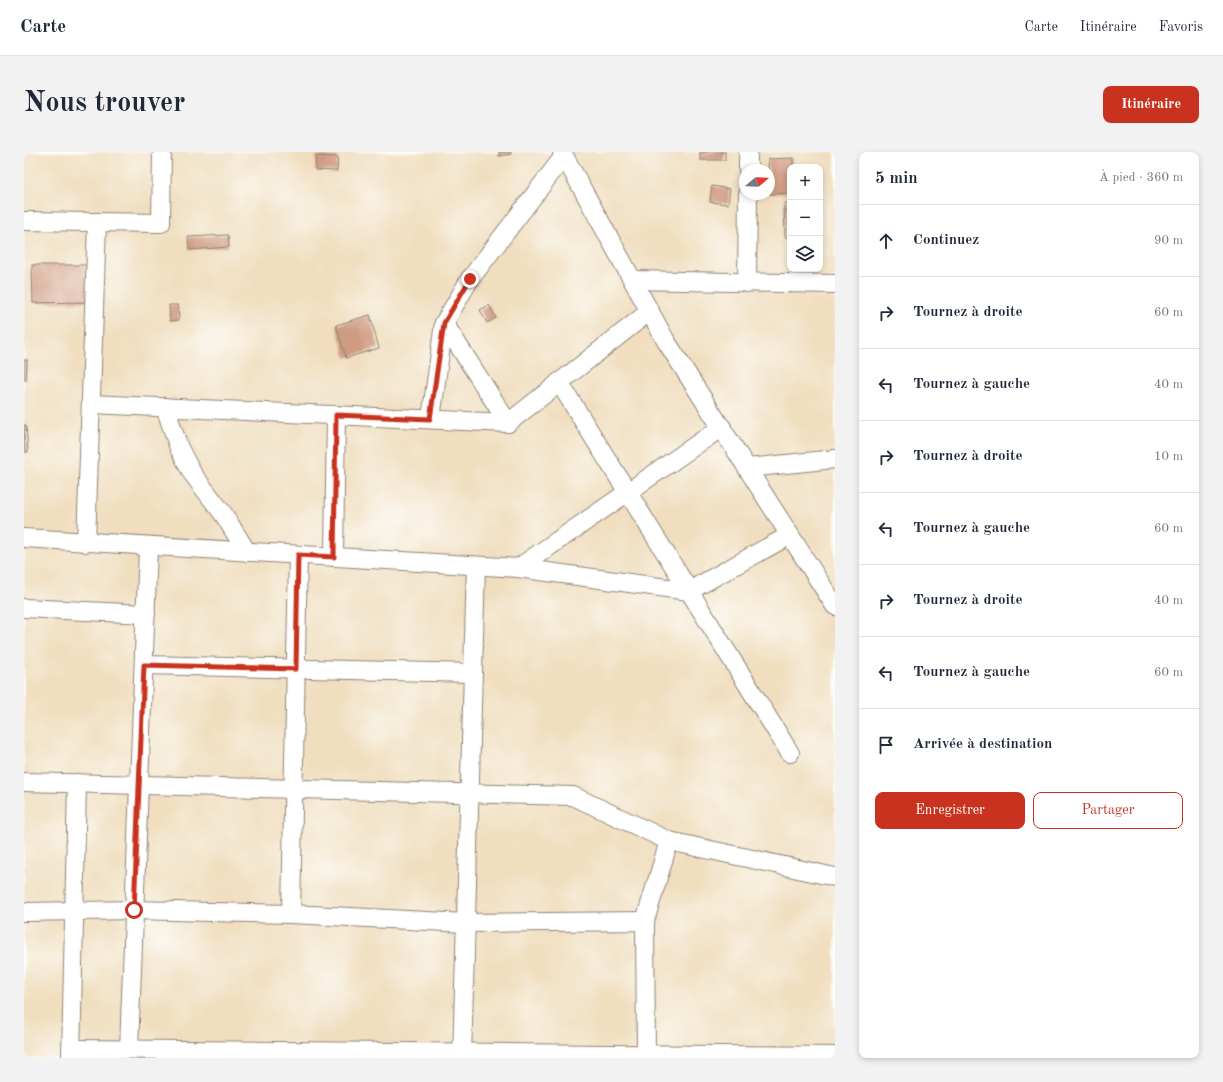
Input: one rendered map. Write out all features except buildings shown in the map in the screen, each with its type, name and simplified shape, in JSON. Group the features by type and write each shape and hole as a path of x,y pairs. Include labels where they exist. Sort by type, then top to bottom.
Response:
{"street":[{"path":"24,221 161,223 162,152"},
{"path":"748,152 748,164"},
{"path":"430,419 444,323 470,279 563,154 666,340 835,606"},
{"path":"747,283 748,200"},
{"path":"86,543 97,222"},
{"path":"633,280 835,284"},
{"path":"91,404 508,422 650,311"},
{"path":"444,323 508,422"},
{"path":"559,382 790,754"},
{"path":"165,407 179,448 192,473 224,515 247,552"},
{"path":"334,557 336,415"},
{"path":"518,568 722,427"},
{"path":"747,468 835,459"},
{"path":"24,538 86,543 518,568 689,591 790,535"},
{"path":"129,1049 148,546"},
{"path":"291,914 298,555"},
{"path":"462,1055 476,566"},
{"path":"24,608 146,614"},
{"path":"144,665 473,673"},
{"path":"24,782 572,796 669,841 835,877"},
{"path":"77,783 71,1053 129,1049 361,1055 618,1056 646,1054 835,1056"},
{"path":"646,1054 645,921 669,841"},
{"path":"24,912 134,910 291,914 466,923 645,921"}],"route":[{"path":"134,910 144,665 296,669 298,555 334,557 336,415 430,419 444,323 470,279"}]}
